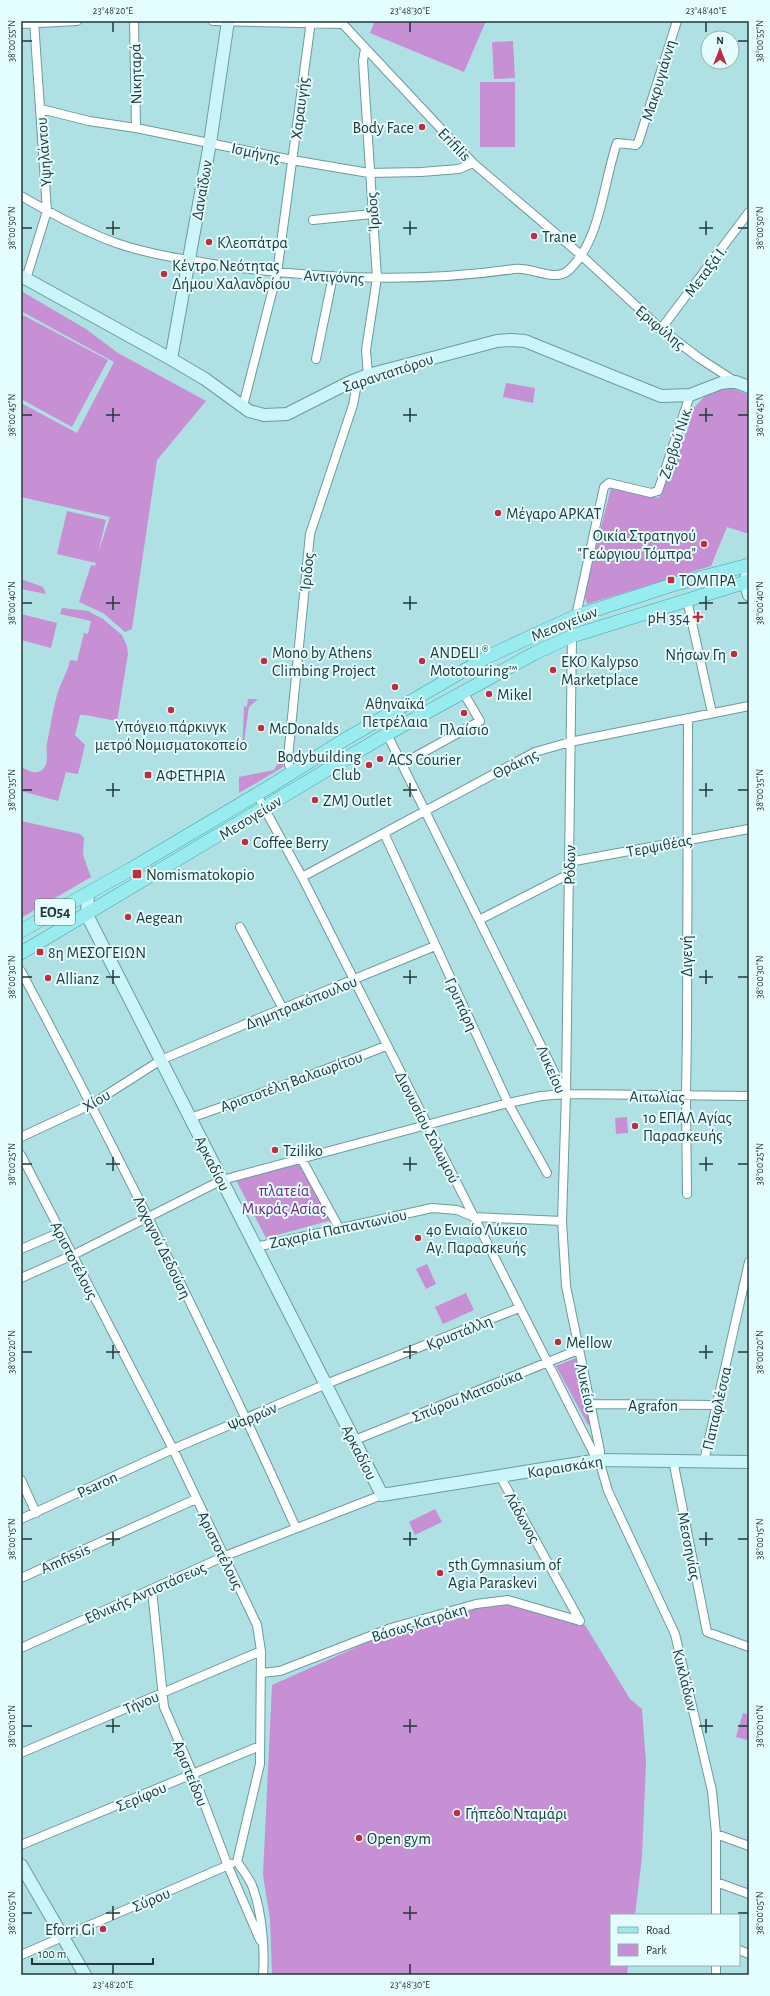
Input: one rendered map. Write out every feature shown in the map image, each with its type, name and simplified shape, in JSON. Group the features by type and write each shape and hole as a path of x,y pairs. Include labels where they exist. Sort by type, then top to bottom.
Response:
{"main road":[{"name":"Μεσογείων","path":"21,932 257,795 344,740 489,656 576,616 672,585 749,565"},
{"name":"Μεσογείων","path":"21,953 387,734 535,653 572,636 687,600 748,578"}],"street":[{"path":"21,24 34,22 77,21"},
{"name":"Νικηταρά","path":"134,21 136,128"},
{"path":"213,21 342,23"},
{"name":"Δαναΐδων","path":"171,359 210,142 228,21"},
{"name":"Μακρυγιάννη","path":"581,255 591,239 617,144 620,142 636,145 640,138 677,21"},
{"name":"Υψηλάντου","path":"23,278 47,211 34,22"},
{"name":"Χαραυγής","path":"243,406 277,273 310,22"},
{"name":"Erifilis","path":"342,23 473,163 581,255"},
{"name":"Ίριδος","path":"293,772 288,758 310,534 363,376 377,278 369,173 363,61 365,49"},
{"name":"Ισμήνης","path":"41,109 89,120 210,142 292,160 369,173 422,172 459,168 473,163"},
{"name":"Αντιγόνης","path":"21,196 47,211 115,243 153,254 277,273 377,278 484,274 524,268 542,273 558,274 568,271 581,255"},
{"name":"Μεταξά Ι.","path":"661,329 749,212"},
{"path":"313,220 372,214"},
{"name":"Εριφύλης","path":"581,255 661,329 699,358 736,382 749,387"},
{"path":"316,360 333,276"},
{"name":"Σαρανταπόρου","path":"23,278 205,379 249,411 264,415 287,414 363,376 497,341 525,341 602,371 653,394 671,397 690,395 721,383 736,382"},
{"name":"Ζερβού Νικ.","path":"576,616 604,487 609,483 652,493 658,491 690,395"},
{"path":"748,578 749,595"},
{"path":"687,600 712,713"},
{"name":"Ρόδων","path":"566,1094 572,636"},
{"path":"402,764 480,721 464,692"},
{"name":"Θράκης","path":"302,877 424,810 535,752 570,742 749,706"},
{"name":"Διγενή","path":"687,1194 686,840 688,718"},
{"name":"Λυκείου","path":"387,734 566,1094 562,1221 566,1286 600,1451 599,1460"},
{"name":"Διονυσίου Σολωμού","path":"257,795 302,877 546,1363 593,1452 599,1460"},
{"name":"Τερψιθέας","path":"569,862 749,829"},
{"name":"Γρυπάρη","path":"384,833 508,1103 547,1173"},
{"path":"479,920 569,874"},
{"name":"Αρκαδίου","path":"88,893 90,913 258,1246 386,1494"},
{"path":"240,927 283,1009"},
{"name":"Δημητρακόπουλου","path":"164,1059 435,946"},
{"name":"Λοχαγού Δεδούση","path":"21,971 92,1104 148,1217 247,1418 296,1528"},
{"name":"Αριστοτέλη Βαλαωρίτου","path":"196,1116 293,1082 386,1046"},
{"name":"Αρκαδίου","path":"164,1059 196,1116 225,1179"},
{"name":"Χίου","path":"21,1137 92,1104 164,1059"},
{"name":"Αιτωλίας","path":"21,1278 73,1255 225,1179 427,1126 508,1103 541,1096 566,1094 749,1096"},
{"name":"Αριστοτέλους","path":"21,1155 173,1449 257,1625 261,1651 260,1764 237,1862"},
{"path":"301,1158 339,1228"},
{"name":"Ζαχαρία Παπαντωνίου","path":"258,1246 432,1208 457,1210 474,1217 562,1221"},
{"path":"21,1250 61,1232"},
{"name":"Παπαφλέσσα","path":"704,1461 749,1262"},
{"name":"Κρυστάλλη","path":"329,1383 519,1308"},
{"name":"Σπύρου Ματσούκα","path":"357,1439 578,1350"},
{"name":"Ψαρρών","path":"173,1449 329,1383"},
{"name":"Agrafon","path":"591,1404 716,1405"},
{"name":"Psaron","path":"21,1519 173,1449"},
{"name":"Καραισκάκη","path":"386,1494 599,1460 749,1462"},
{"name":"Κυκλάδων","path":"599,1460 608,1491 675,1634 712,1791 716,1834 716,1914"},
{"name":"Μεσσηνίας","path":"673,1460 707,1632 749,1647"},
{"name":"Λάδωνος","path":"500,1476 580,1621"},
{"path":"21,1480 36,1513"},
{"name":"Εθνικής Αντιστάσεως","path":"21,1648 152,1590 224,1556 386,1494"},
{"name":"Amfissis","path":"21,1578 196,1499"},
{"name":"Αριστείδου","path":"152,1590 164,1707 193,1774 228,1866 263,1948"},
{"name":"Βάσως Κατράκη","path":"261,1673 280,1671 391,1628 476,1604 508,1600 580,1621"},
{"name":"Τήνου","path":"21,1753 261,1651"},
{"name":"Σερίφου","path":"21,1845 260,1746"},
{"path":"716,1834 749,1846"},
{"path":"237,1862 253,1888 258,1907 263,1948 263,1975"},
{"name":"Σύρου","path":"21,1955 237,1862"},
{"path":"21,1865 85,1975"},
{"path":"716,1882 749,1894"}],"green space":[{"path":"375,21 486,21 464,72 370,33"},
{"path":"513,41 515,78 494,79 492,42"},
{"path":"480,82 515,82 515,147 480,147"},
{"path":"21,291 86,329 118,353 206,401 157,460 132,629 125,632 103,613 79,602 91,565 95,566 96,563 57,554 67,511 106,520 98,553 110,517 21,497 21,403 77,433 114,362 21,311"},
{"path":"21,314 108,360 72,427 21,399"},
{"path":"506,383 535,388 533,403 503,397"},
{"path":"726,386 749,395 749,534 727,527 711,566 587,604 584,594 611,488 659,498 688,428 690,412 708,393"},
{"path":"21,579 43,587 46,594 21,589"},
{"path":"62,608 88,611 103,619 122,635 127,646 128,654 117,721 80,715 75,735 85,745 78,774 66,772 58,801 21,791 21,767 29,771 38,772 45,766 47,760 47,743 57,695 70,660 77,661 84,633 88,634 91,621 60,614"},
{"path":"21,614 57,623 51,648 21,640"},
{"path":"248,699 258,699 249,707 242,755 244,706 247,707"},
{"path":"279,761 284,762 283,767 239,793 239,777 274,770"},
{"path":"21,821 80,834 84,838 83,855 91,877 21,918"},
{"path":"627,1117 628,1133 616,1134 615,1118"},
{"name":"πλατεία Μικράς Ασίας","path":"300,1161 332,1220 266,1238 236,1180"},
{"path":"427,1264 436,1284 426,1289 416,1269"},
{"path":"466,1293 474,1310 443,1324 435,1307"},
{"path":"576,1358 591,1423 588,1425 556,1366"},
{"path":"435,1509 442,1522 415,1535 409,1522"},
{"path":"509,1605 585,1625 630,1699 642,1709 646,1763 642,1857 635,1914 610,1914 610,1966 628,1966 627,1975 272,1975 270,1919 263,1875 272,1685 388,1633 469,1609"},
{"path":"743,1713 749,1715 749,1734 747,1740 736,1737"}],"place":[{"name":"Body Face","path":"422,127"},
{"name":"Trane","path":"534,236"},
{"name":"Κλεοπάτρα","path":"209,242"},
{"name":"Κέντρο Νεότητας Δήμου Χαλανδρίου","path":"164,274"},
{"name":"Μέγαρο ΑΡΚΑΤ","path":"498,513"},
{"name":"Οικία Στρατηγού \"Γεώργιου Τόμπρα\"","path":"704,544"},
{"name":"ΤΟΜΠΡΑ","path":"671,580"},
{"name":"pH 354","path":"698,617"},
{"name":"Νήσων Γη","path":"734,654"},
{"name":"Mono by Athens Climbing Project","path":"264,661"},
{"name":"ANDELI ® Mototouring™","path":"422,661"},
{"name":"EKO Kalypso Marketplace","path":"553,670"},
{"name":"Αθηναϊκά Πετρέλαια","path":"395,687"},
{"name":"Mikel","path":"489,694"},
{"name":"Υπόγειο πάρκινγκ μετρό Νομισματοκοπείο","path":"171,710"},
{"name":"Πλαίσιο","path":"464,713"},
{"name":"McDonalds","path":"261,728"},
{"name":"ACS Courier","path":"380,759"},
{"name":"Bodybuilding Club","path":"369,765"},
{"name":"ΑΦΕΤΗΡΙΑ","path":"148,775"},
{"name":"ZMJ Outlet","path":"315,800"},
{"name":"Coffee Berry","path":"245,842"},
{"name":"Nomismatokopio","path":"137,874"},
{"name":"Aegean","path":"128,917"},
{"name":"8η ΜΕΣΟΓΕΙΩΝ","path":"40,952"},
{"name":"Allianz","path":"48,978"},
{"name":"1ο ΕΠΑΛ Αγίας Παρασκευής","path":"635,1126"},
{"name":"Tziliko","path":"275,1150"},
{"name":"4ο Ενιαίο Λύκειο Αγ. Παρασκευής","path":"418,1238"},
{"name":"Mellow","path":"558,1342"},
{"name":"5th Gymnasium of Agia Paraskevi","path":"440,1573"},
{"name":"Γήπεδο Νταμάρι","path":"457,1813"},
{"name":"Open gym","path":"359,1838"},
{"name":"Eforri Gi","path":"103,1929"}]}
